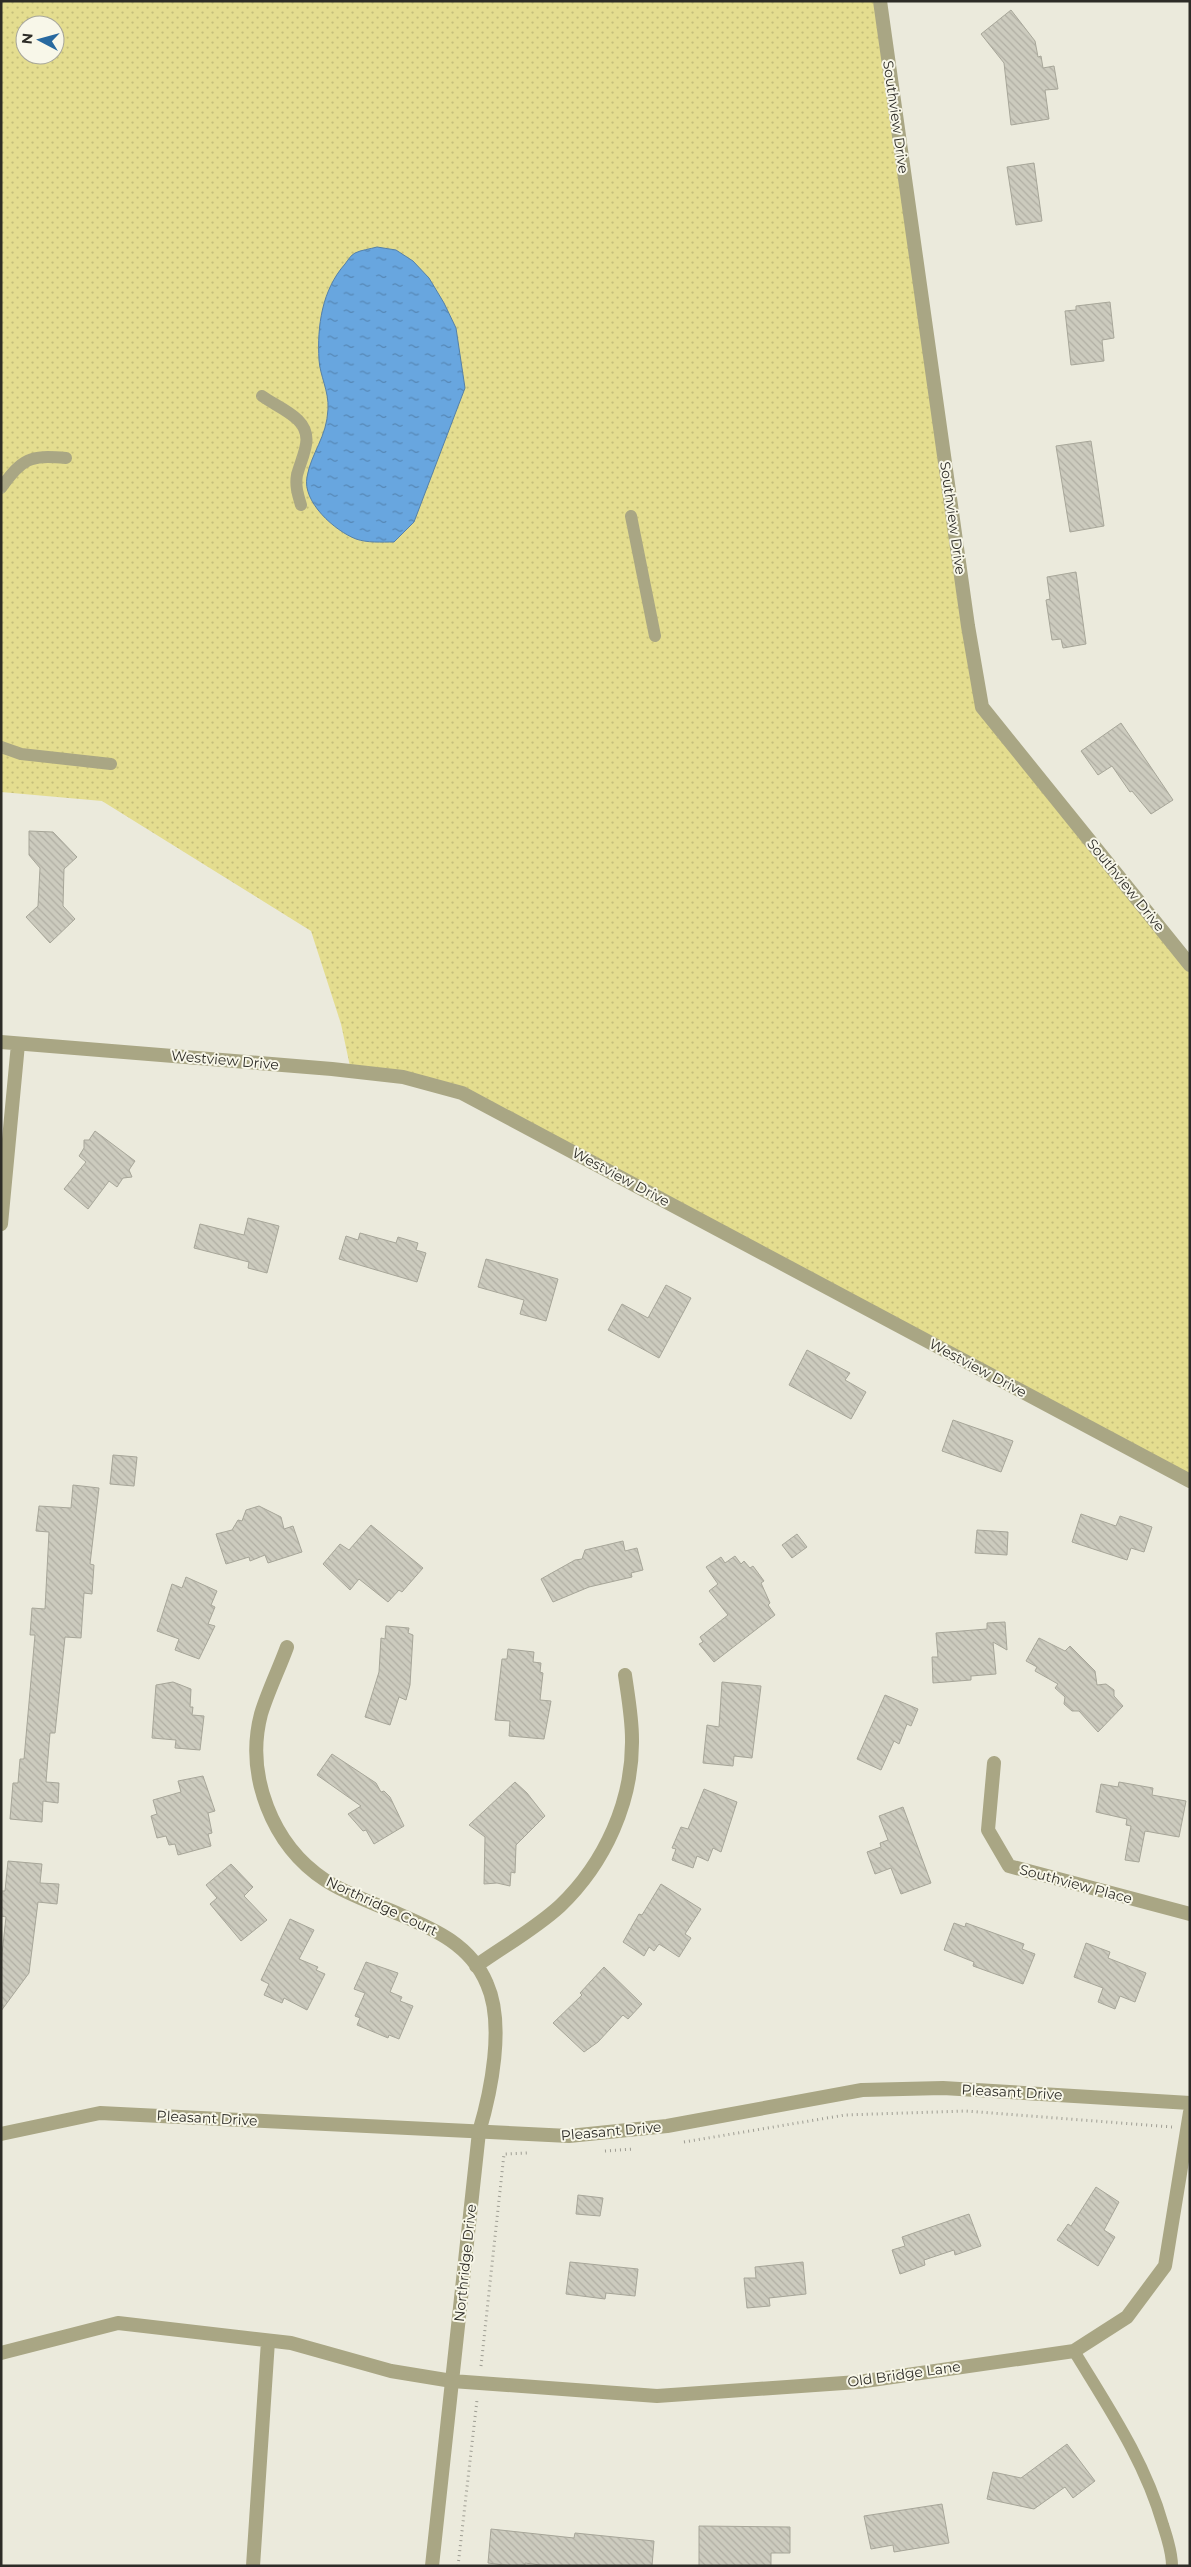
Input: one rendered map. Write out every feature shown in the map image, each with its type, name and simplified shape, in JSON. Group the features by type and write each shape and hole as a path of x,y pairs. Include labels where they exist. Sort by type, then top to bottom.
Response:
{"street":[{"name":"Southview Drive","path":"880,1 968,626 982,707 1190,965"},
{"name":"Westview Drive","path":"1,1042 332,1069 403,1077 462,1093 1190,1481"},
{"path":"1,1224 18,1044"},
{"name":"Northridge Court","path":"288,1647 262,1714 257,1743 260,1786 276,1827 302,1862 324,1880 445,1936 468,1954 476,1966"},
{"path":"476,1966 560,1905 582,1882 607,1843 624,1799 632,1752 625,1674"},
{"name":"Southview Place","path":"994,1763 988,1830 1009,1866 1190,1914"},
{"name":"Northridge Drive","path":"432,2566 479,2132 491,2093 496,2018 487,1982 476,1966"},
{"name":"Pleasant Drive","path":"1,2134 100,2113 568,2136 667,2126 862,2090 962,2089 1190,2103"},
{"name":"Old Bridge Lane","path":"1,2353 118,2323 291,2343 391,2371 452,2382 657,2396 858,2382 1074,2351 1127,2317 1165,2266 1190,2112"},
{"path":"253,2566 268,2341"}],"lane":[{"path":"262,396 299,421 307,434 308,440 297,475 296,490 301,506"},
{"path":"1,488 17,467 32,459 44,457 66,458"},
{"path":"631,516 655,636"},
{"path":"1,747 21,754 111,764"},
{"path":"1074,2351 1133,2448 1148,2480 1155,2496 1172,2554 1172,2566"}],"path":[{"path":"682,2142 845,2115 966,2111 1187,2128"},
{"path":"603,2152 642,2148"},
{"path":"458,2566 504,2154 533,2153"}],"shaded area":[{"path":"1,1 880,1 982,707 1190,965 1190,1481 462,1093 351,1071 341,1024 311,931 102,801 1,792"}],"water":[{"path":"377,247 396,250 413,261 429,278 456,328 465,388 414,522 394,542 360,540 348,535 322,514 310,496 307,487 309,468 325,428 328,409 320,366 319,347 320,322 326,297 337,274 352,255"}],"building":[{"path":"1011,10 1035,41 1038,57 1041,56 1043,68 1054,66 1058,89 1045,90 1049,119 1011,125 1004,63 981,34"},
{"path":"1034,163 1042,221 1016,225 1007,167"},
{"path":"1110,302 1114,338 1102,340 1104,361 1071,365 1065,311 1076,310 1076,306"},
{"path":"1091,441 1104,526 1070,532 1056,446"},
{"path":"1076,572 1086,644 1063,648 1061,639 1052,640 1046,600 1050,599 1047,577"},
{"path":"1121,723 1173,800 1151,814 1132,791 1130,792 1112,766 1098,775 1081,751"},
{"path":"29,831 53,832 77,857 64,869 63,906 75,919 50,943 26,917 38,906 40,868 29,855"},
{"path":"95,1131 135,1161 129,1170 132,1177 123,1178 117,1187 109,1181 88,1209 64,1189 86,1162 79,1156 84,1148 84,1140 89,1140"},
{"path":"248,1218 279,1226 267,1273 248,1268 249,1262 194,1248 200,1224 244,1235"},
{"path":"360,1233 396,1243 398,1237 418,1243 416,1250 426,1253 417,1282 339,1259 346,1236 358,1240"},
{"path":"486,1259 558,1279 546,1321 520,1314 524,1300 478,1287"},
{"path":"666,1285 691,1298 659,1358 608,1330 622,1304 648,1318"},
{"path":"807,1350 850,1373 845,1380 866,1392 851,1419 789,1385"},
{"path":"953,1420 1013,1441 1001,1472 942,1451"},
{"path":"113,1455 137,1457 134,1486 110,1484"},
{"path":"73,1485 99,1488 90,1564 94,1565 92,1594 84,1593 81,1638 65,1637 55,1733 50,1733 46,1782 59,1783 58,1803 43,1801 42,1822 10,1819 13,1783 18,1783 20,1759 24,1759 35,1635 30,1635 32,1608 45,1609 49,1532 36,1531 39,1506 71,1508"},
{"path":"259,1506 281,1517 284,1529 293,1526 302,1552 268,1563 265,1555 250,1561 249,1557 226,1564 216,1534 232,1530 238,1520 242,1521 246,1510"},
{"path":"1081,1514 1116,1526 1120,1516 1152,1527 1144,1552 1131,1548 1127,1560 1072,1542"},
{"path":"371,1525 423,1568 402,1592 399,1590 388,1602 359,1579 350,1590 323,1564 340,1544 349,1550"},
{"path":"977,1530 1008,1532 1007,1555 975,1553"},
{"path":"797,1534 807,1547 792,1558 782,1545"},
{"path":"623,1541 625,1551 637,1548 643,1570 631,1573 632,1577 589,1587 553,1602 541,1579 575,1560 582,1559 585,1550"},
{"path":"735,1556 741,1564 744,1561 750,1568 753,1566 764,1581 761,1583 770,1603 768,1605 775,1615 714,1662 699,1644 703,1642 700,1637 728,1615 709,1591 718,1584 706,1567 721,1557 725,1563"},
{"path":"186,1577 217,1591 211,1605 215,1607 208,1624 215,1626 199,1659 175,1650 179,1639 157,1631 172,1584 182,1588"},
{"path":"1005,1622 1007,1650 993,1642 996,1674 971,1676 971,1680 933,1683 932,1657 938,1657 936,1633 987,1629 987,1623"},
{"path":"386,1626 409,1628 408,1633 413,1635 410,1685 406,1700 399,1697 390,1725 365,1717 379,1672 381,1638 385,1639"},
{"path":"1039,1638 1065,1651 1070,1646 1095,1671 1097,1685 1106,1684 1114,1690 1114,1696 1123,1706 1098,1732 1079,1711 1072,1711 1064,1704 1065,1697 1055,1688 1058,1684 1035,1671 1037,1667 1026,1661"},
{"path":"508,1649 534,1652 533,1662 541,1663 540,1672 543,1673 540,1700 551,1701 544,1739 509,1736 510,1721 495,1720 502,1659 507,1659"},
{"path":"173,1682 191,1689 190,1707 193,1707 192,1715 204,1716 200,1750 175,1748 176,1740 152,1738 156,1685"},
{"path":"722,1682 761,1686 752,1758 734,1756 733,1766 703,1763 707,1725 719,1727"},
{"path":"885,1695 918,1709 911,1726 907,1724 899,1744 894,1741 881,1770 857,1759"},
{"path":"332,1754 376,1783 381,1792 384,1791 390,1797 404,1826 374,1844 366,1830 363,1831 348,1814 361,1806 317,1775"},
{"path":"203,1776 215,1811 208,1813 212,1833 208,1834 211,1846 178,1855 175,1844 169,1845 166,1836 157,1838 151,1816 157,1814 153,1800 181,1792 178,1781"},
{"path":"515,1782 527,1793 545,1816 516,1845 515,1873 511,1872 510,1886 497,1883 484,1884 485,1837 469,1825"},
{"path":"1119,1782 1153,1788 1152,1795 1186,1801 1179,1837 1145,1831 1139,1862 1125,1860 1131,1826 1126,1825 1127,1819 1096,1812 1101,1784 1118,1787"},
{"path":"704,1789 737,1802 721,1852 713,1848 708,1861 697,1856 693,1868 672,1860 676,1849 672,1848 681,1827 688,1829"},
{"path":"903,1807 931,1883 901,1894 891,1868 875,1874 867,1852 881,1847 880,1843 888,1840 879,1816"},
{"path":"8,1861 42,1864 40,1883 59,1884 57,1904 38,1902 29,1973 1,2011 1,1963 6,1917 1,1916 1,1891 5,1891"},
{"path":"231,1864 253,1887 244,1896 267,1920 241,1941 210,1904 217,1898 206,1885"},
{"path":"661,1884 701,1909 685,1934 691,1938 679,1957 659,1944 654,1951 649,1947 644,1956 623,1942 639,1914 642,1915"},
{"path":"290,1919 314,1930 299,1959 318,1967 316,1970 325,1974 307,2010 284,1998 282,2003 264,1995 269,1984 261,1980"},
{"path":"954,1923 965,1927 966,1923 1024,1944 1022,1949 1035,1954 1023,1984 973,1966 974,1962 944,1950"},
{"path":"1086,1943 1110,1952 1108,1958 1146,1973 1135,2002 1120,1996 1115,2009 1098,2002 1103,1988 1074,1977"},
{"path":"366,1962 398,1973 390,1992 402,1997 400,2001 413,2006 399,2039 389,2035 388,2038 357,2025 360,2018 355,2016 365,1993 354,1989"},
{"path":"604,1967 642,2004 628,2019 623,2015 598,2042 584,2052 553,2023 582,1995 580,1993"},
{"path":"1096,2187 1119,2202 1104,2230 1115,2237 1098,2266 1057,2240 1068,2224 1071,2226"},
{"path":"578,2195 603,2198 600,2216 576,2214"},
{"path":"969,2214 981,2246 955,2255 954,2250 924,2260 925,2265 900,2274 892,2250 905,2246 902,2237"},
{"path":"570,2262 638,2269 635,2296 606,2293 605,2299 566,2294"},
{"path":"803,2262 806,2294 769,2298 770,2306 747,2308 744,2278 756,2278 755,2267"},
{"path":"1067,2444 1095,2481 1073,2498 1065,2487 1034,2509 987,2499 993,2472 1021,2478"},
{"path":"942,2504 949,2543 894,2552 893,2545 871,2549 864,2516"},
{"path":"699,2526 790,2527 790,2553 771,2553 771,2566 699,2566"},
{"path":"491,2529 574,2538 575,2533 654,2541 652,2566 548,2566 525,2563 525,2566 512,2566 488,2563"}]}
